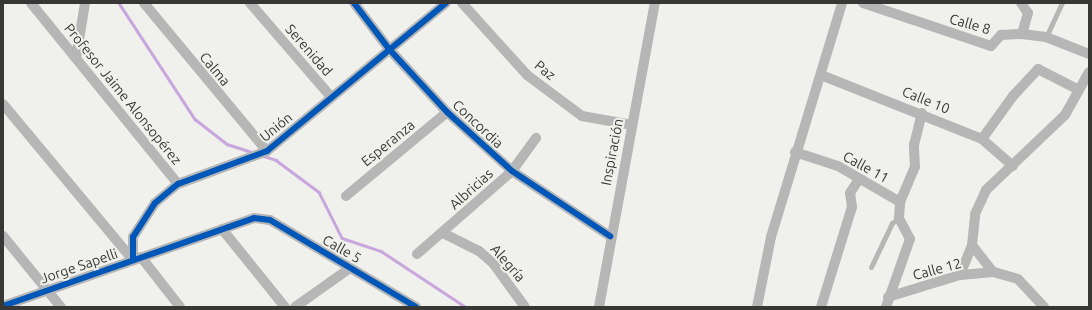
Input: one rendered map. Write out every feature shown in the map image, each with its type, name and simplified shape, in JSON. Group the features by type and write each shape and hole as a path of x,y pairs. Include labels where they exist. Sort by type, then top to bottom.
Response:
{"street":[{"name":"Profesor Jaime Alonsopérez","path":"31,3 178,184"},
{"path":"76,58 85,3"},
{"name":"Calma","path":"144,3 267,151"},
{"name":"Serenidad","path":"250,3 331,97"},
{"name":"Concordia","path":"354,3 389,48 448,112 512,171 610,236"},
{"name":"Unión","path":"137,259 133,237 155,203 178,184 267,151 389,48 446,3"},
{"name":"Paz","path":"462,3 527,75 582,116 632,124"},
{"name":"Inspiración","path":"599,307 610,236 655,3"},
{"path":"768,307 758,305 771,236 842,3"},
{"name":"Calle 8","path":"863,3 881,6 992,46 1001,35 1022,34 1046,37 1089,54"},
{"path":"1021,3 1028,13 1022,34"},
{"path":"982,138 1013,96 1038,69 1079,90"},
{"path":"960,275 972,245 978,202 986,190 1065,115 1089,72"},
{"name":"Calle 10","path":"821,75 922,113 982,138 1013,166"},
{"path":"3,104 180,307"},
{"name":"Esperanza","path":"346,196 448,112"},
{"path":"887,302 910,239 899,218 900,202 915,167 914,145 922,113"},
{"name":"Albricias","path":"417,254 444,233 512,171 536,138"},
{"name":"Calle 11","path":"796,152 838,166 900,202"},
{"path":"821,307 852,207 850,193 859,179"},
{"name":"Jorge Sapelli","path":"3,306 254,218"},
{"name":"Calle 5","path":"254,218 270,220 416,307"},
{"path":"222,229 285,307"},
{"name":"Alegría","path":"444,233 479,251 493,263 525,307"},
{"path":"3,236 61,307"},
{"path":"972,245 993,272 1018,279 1044,307"},
{"path":"295,307 350,268"},
{"name":"Calle 12","path":"887,302 960,275 993,272"}],"lane":[{"path":"1046,37 1062,3"},
{"path":"871,267 892,223 899,218"}],"waterway":[{"path":"119,3 195,119 227,144 254,153"},
{"path":"264,156 276,160 319,192 342,238 381,251 466,307"}],"cycle path":[{"path":"354,3 389,49 447,112 512,171 610,236"},
{"path":"133,260 133,237 155,203 178,184 267,151 446,3"},
{"path":"3,306 254,218 270,220 416,307"}]}
